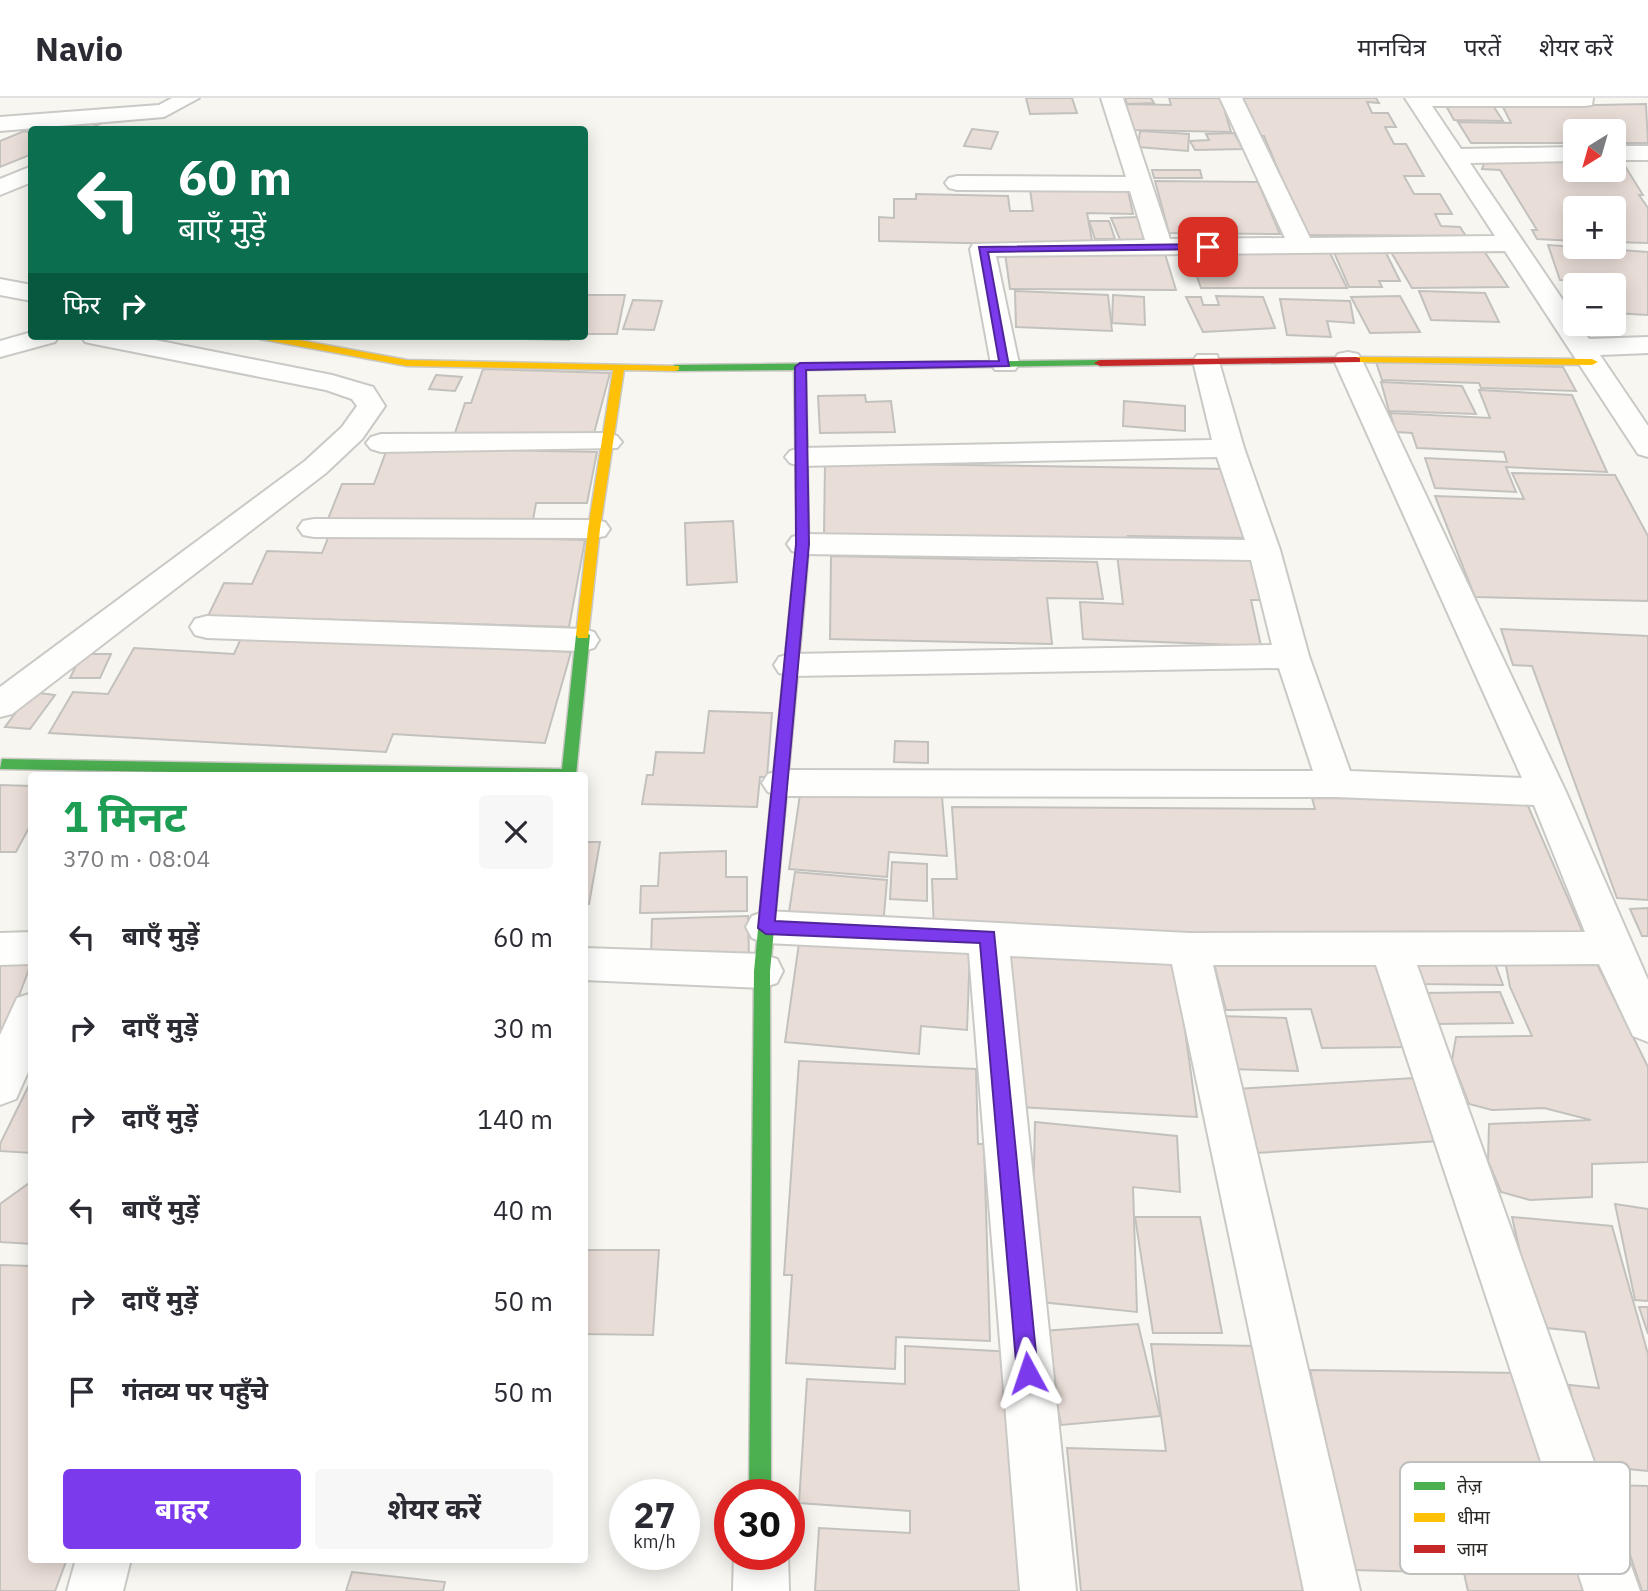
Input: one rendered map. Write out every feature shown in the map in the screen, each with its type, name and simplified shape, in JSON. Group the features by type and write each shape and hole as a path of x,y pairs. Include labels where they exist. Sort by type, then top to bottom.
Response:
{"street":[{"path":"133,126 188,98"},
{"path":"1112,98 1160,247"},
{"path":"1231,98 1301,246"},
{"path":"1417,99 1584,100 1582,98"},
{"path":"1417,99 1648,448"},
{"path":"1,113 164,111"},
{"path":"1626,153 1648,153"},
{"path":"1454,156 1563,154"},
{"path":"0,188 28,175"},
{"path":"957,183 1140,184"},
{"path":"1005,364 982,249 1513,243"},
{"path":"0,286 28,292"},
{"path":"0,705 238,527 334,451 362,424 371,406 363,393 332,383 114,340"},
{"path":"282,340 407,363 620,369 1587,355 1648,345"},
{"path":"1348,360 1547,792 1612,948 1648,1024"},
{"path":"1207,361 1229,448 1264,550 1292,656 1336,784"},
{"path":"760,1479 762,971 803,544 800,367"},
{"path":"569,772 594,529 620,369"},
{"path":"381,443 607,442"},
{"path":"800,457 1229,448"},
{"path":"314,528 594,529"},
{"path":"803,544 1264,550"},
{"path":"207,627 582,639"},
{"path":"791,665 1292,656"},
{"path":"2,764 456,772"},
{"path":"781,783 1336,784 1547,792"},
{"path":"766,928 1189,949 1612,948"},
{"path":"988,937 1048,1591"},
{"path":"0,949 28,948"},
{"path":"1391,948 1568,1462"},
{"path":"1189,949 1332,1591"},
{"path":"588,964 762,971"},
{"path":"0,1086 28,1020"},
{"path":"95,1591 103,1563"},
{"path":"761,1570 761,1591"},
{"path":"1606,1574 1612,1591"}],"building":[{"path":"1026,98 1072,98 1077,113 1030,114"},
{"path":"1125,98 1151,98 1154,103 1127,104"},
{"path":"1169,98 1221,98 1231,132 1132,130 1126,104 1171,105"},
{"path":"1243,98 1376,98 1379,103 1367,102 1372,113 1388,113 1396,127 1385,127 1394,144 1406,144 1424,176 1404,176 1414,194 1440,194 1452,214 1435,214 1441,226 1460,227 1466,236 1305,235 1264,136 1258,136"},
{"path":"1445,104 1492,104 1503,121 1454,120"},
{"path":"1646,104 1648,143 1626,143 1626,119 1563,119 1563,143 1471,143 1458,122 1511,123 1503,107"},
{"path":"111,119 95,126 64,126 73,122"},
{"path":"972,129 998,132 991,149 964,146"},
{"path":"24,131 28,132 28,156 0,167 0,141"},
{"path":"1140,131 1189,134 1188,151 1138,147"},
{"path":"1234,133 1243,149 1195,150 1190,141 1209,140 1206,134"},
{"path":"1563,159 1563,182 1626,182 1626,168 1648,208 1648,243 1626,242 1626,196 1563,196 1563,240 1537,239 1532,230 1537,230 1500,170 1482,169 1485,161"},
{"path":"1152,170 1200,170 1202,178 1154,178"},
{"path":"1155,181 1258,182 1280,234 1169,233"},
{"path":"1030,189 1128,191 1133,214 1087,213 1093,246 879,241 879,217 894,218 894,199 916,199 916,194 1008,196 1010,211 1033,211"},
{"path":"1140,217 1150,242 1121,242 1111,218"},
{"path":"1089,221 1109,221 1115,239 1095,239"},
{"path":"1548,245 1563,246 1563,259 1626,259 1626,250 1648,252 1648,315 1626,314 1626,273 1563,273 1563,280 1560,280"},
{"path":"1333,250 1385,251 1400,281 1379,281 1382,287 1349,287"},
{"path":"1188,251 1329,251 1347,288 1201,288"},
{"path":"1484,251 1508,287 1412,288 1391,252"},
{"path":"1005,253 1165,254 1176,290 1010,289"},
{"path":"1015,291 1108,295 1112,331 1016,327"},
{"path":"1419,291 1485,293 1499,322 1431,320"},
{"path":"588,295 625,295 617,334 588,334"},
{"path":"1113,295 1144,297 1145,325 1112,323"},
{"path":"1216,296 1263,297 1275,328 1203,332 1186,297 1201,297 1203,305 1219,305"},
{"path":"1400,296 1420,332 1370,333 1351,297"},
{"path":"1280,299 1350,301 1354,323 1327,321 1331,337 1287,335"},
{"path":"633,300 662,301 654,330 623,329"},
{"path":"1376,362 1563,367 1576,391 1481,388 1479,383 1382,380"},
{"path":"483,369 610,373 593,437 455,433 465,403 471,403"},
{"path":"436,375 462,377 455,391 429,389"},
{"path":"1381,382 1462,386 1476,414 1389,411"},
{"path":"1479,390 1572,395 1607,472 1506,467 1516,492 1435,488 1425,458 1507,462 1504,452 1417,448 1412,433 1396,432 1390,413 1490,418"},
{"path":"865,395 866,402 891,401 895,432 820,433 818,396"},
{"path":"1124,401 1185,406 1185,431 1123,426"},
{"path":"387,449 597,452 587,503 536,503 533,520 328,519 342,484 374,484"},
{"path":"825,463 1228,469 1248,538 1128,536 1129,540 824,536"},
{"path":"1512,473 1615,475 1648,536 1648,601 1475,597 1435,496 1524,499"},
{"path":"733,521 737,582 687,585 685,523"},
{"path":"330,533 585,540 569,627 208,616 224,583 252,584 267,551 322,553"},
{"path":"1117,554 1256,560 1265,600 1251,600 1261,646 1083,639 1080,602 1123,604"},
{"path":"831,556 1097,562 1103,599 1047,598 1052,644 830,639"},
{"path":"1501,629 1648,636 1648,900 1617,898 1532,666 1513,665"},
{"path":"242,636 571,652 545,743 393,734 386,752 49,733 73,692 108,694 134,648 234,654"},
{"path":"82,654 111,654 100,678 70,678"},
{"path":"31,692 55,695 30,729 5,727"},
{"path":"709,711 772,713 767,777 760,777 757,807 642,804 647,775 653,775 656,752 704,753"},
{"path":"895,741 928,742 928,763 894,762"},
{"path":"0,785 28,786 28,830 16,852 0,852"},
{"path":"801,788 942,797 947,856 889,852 887,877 789,869"},
{"path":"1312,798 1525,799 1584,935 934,931 932,879 957,879 952,807 1315,809"},
{"path":"588,842 600,842 589,904"},
{"path":"726,851 726,877 747,877 747,911 640,913 641,886 658,886 660,853"},
{"path":"892,862 927,864 927,901 890,899"},
{"path":"795,872 887,880 883,926 788,919"},
{"path":"1648,908 1648,936 1642,936 1630,909"},
{"path":"748,916 749,958 651,961 652,919"},
{"path":"800,936 970,949 967,1030 921,1026 919,1054 785,1042"},
{"path":"1002,943 1174,951 1197,1117 1019,1107"},
{"path":"1377,953 1409,1047 1322,1048 1311,1009 1226,1010 1212,956"},
{"path":"1413,960 1494,961 1503,985 1420,984"},
{"path":"0,961 28,961 28,972 7,1028 0,1028"},
{"path":"1505,961 1597,964 1648,1067 1648,1162 1592,1164 1592,1197 1530,1200 1501,1192 1488,1161 1489,1124 1591,1120 1544,1108 1492,1110 1469,1104 1452,1060 1456,1037 1532,1036 1510,987"},
{"path":"1500,992 1513,1023 1435,1024 1423,993"},
{"path":"1218,1016 1286,1018 1298,1071 1228,1069"},
{"path":"799,1061 976,1069 978,1144 984,1144 990,1341 896,1337 895,1369 786,1363 792,1275 784,1275"},
{"path":"1414,1078 1439,1141 1256,1153 1237,1089"},
{"path":"28,1087 28,1153 0,1151 0,1144"},
{"path":"1035,1122 1177,1136 1180,1192 1133,1187 1137,1312 1031,1301"},
{"path":"28,1184 28,1244 0,1242 0,1204"},
{"path":"1615,1204 1648,1209 1648,1301 1635,1300"},
{"path":"1135,1217 1200,1217 1222,1333 1153,1333"},
{"path":"1512,1217 1612,1226 1648,1354 1648,1471 1630,1469 1630,1462 1587,1462 1569,1385 1599,1388 1585,1332 1537,1327"},
{"path":"588,1250 659,1250 653,1335 588,1334"},
{"path":"0,1265 28,1266 28,1563 66,1563 55,1591 0,1591"},
{"path":"1639,1307 1648,1307 1648,1334"},
{"path":"1138,1324 1160,1416 1061,1425 1043,1331"},
{"path":"1151,1344 1259,1346 1303,1591 1081,1591 1067,1448 1166,1451"},
{"path":"905,1346 1013,1352 1034,1591 815,1591 819,1528 910,1533 910,1511 805,1503 805,1479 801,1479 807,1379 905,1384"},
{"path":"1310,1370 1520,1373 1548,1462 1400,1462 1400,1571 1353,1570"},
{"path":"1630,1486 1648,1486 1648,1591 1642,1591 1630,1555"},
{"path":"352,1572 445,1582 443,1591 346,1591"},
{"path":"1464,1574 1584,1574 1589,1591 1468,1591"}],"traffic: fast":[{"path":"675,368 1100,363"},
{"path":"798,596 803,544 800,367"},
{"path":"569,772 583,635"},
{"path":"2,764 456,772"},
{"path":"760,1479 762,971 771,878"}],"traffic: slow":[{"path":"282,340 407,363 675,368"},
{"path":"1356,360 1592,362"},
{"path":"583,635 594,529 619,369"},
{"path":"771,878 798,596"}],"traffic: jam":[{"path":"1100,363 1356,360"}],"route":[{"path":"1028,1373 988,937 766,928 803,544 800,367 1005,364 982,249 1208,247"}]}
